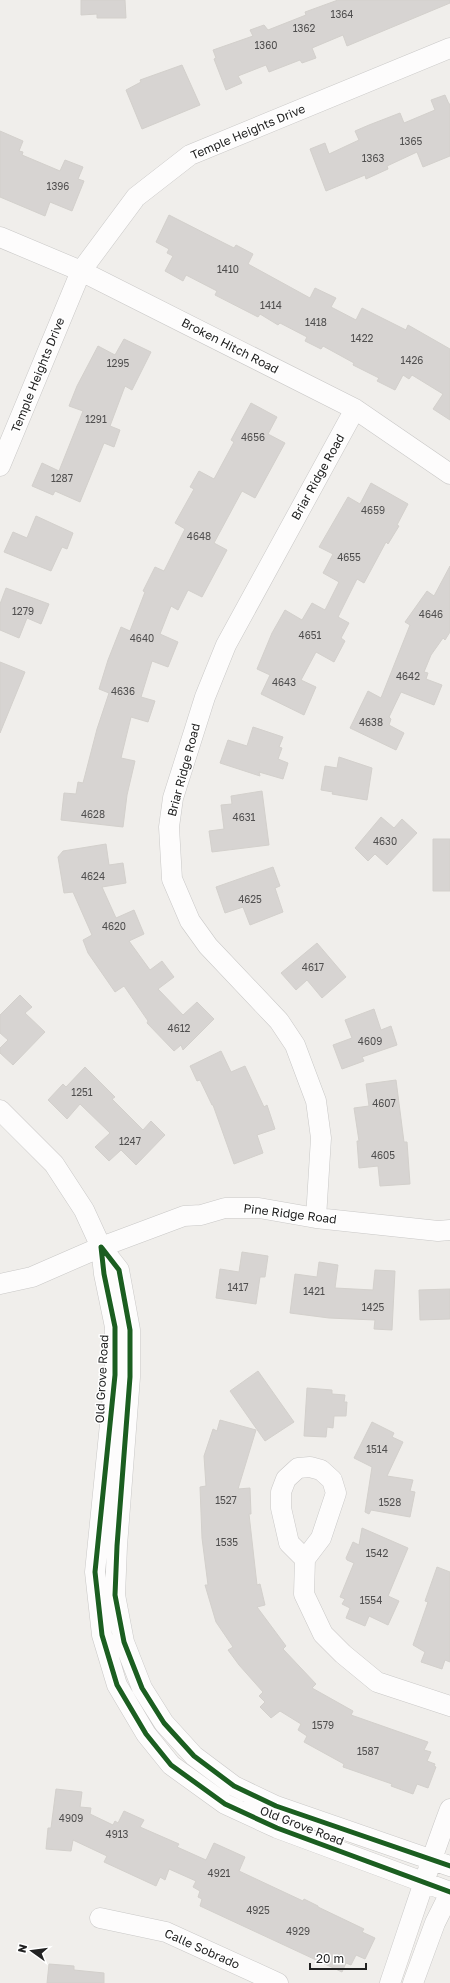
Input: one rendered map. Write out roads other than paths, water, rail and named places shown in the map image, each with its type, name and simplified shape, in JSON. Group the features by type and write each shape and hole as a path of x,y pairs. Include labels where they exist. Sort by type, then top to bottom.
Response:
{"street":[{"name":"Temple Heights Drive","path":"0,466 80,271 136,197 190,155 450,48"},
{"name":"Broken Hitch Road","path":"0,237 80,271 355,409 450,474"},
{"name":"Briar Ridge Road","path":"316,1218 321,1138 316,1102 295,1045 279,1021 208,946 190,921 172,880 169,827 173,798 204,697 226,645 355,409"},
{"name":"Old Grove Road","path":"0,1110 54,1164 84,1210 101,1247 119,1270 130,1330 130,1377 117,1546 115,1595 124,1642 142,1688 164,1723 194,1756 234,1786 276,1806 450,1866"},
{"name":"Pine Ridge Road","path":"0,1284 32,1277 101,1247 184,1216 201,1215 225,1208 259,1208 316,1218 438,1231 450,1230"},
{"name":"Old Grove Road","path":"101,1247 104,1274 115,1326 115,1375 95,1572 102,1635 117,1685 146,1734 172,1765 225,1804 277,1828 450,1892"},
{"path":"305,1559 304,1594 323,1634 342,1654 377,1682 450,1706"},
{"path":"390,1983 416,1909 423,1881 450,1809"},
{"path":"413,1983 435,1923 450,1892"},
{"name":"Calle Sobrado","path":"100,1918 166,1932 278,1983"}]}
